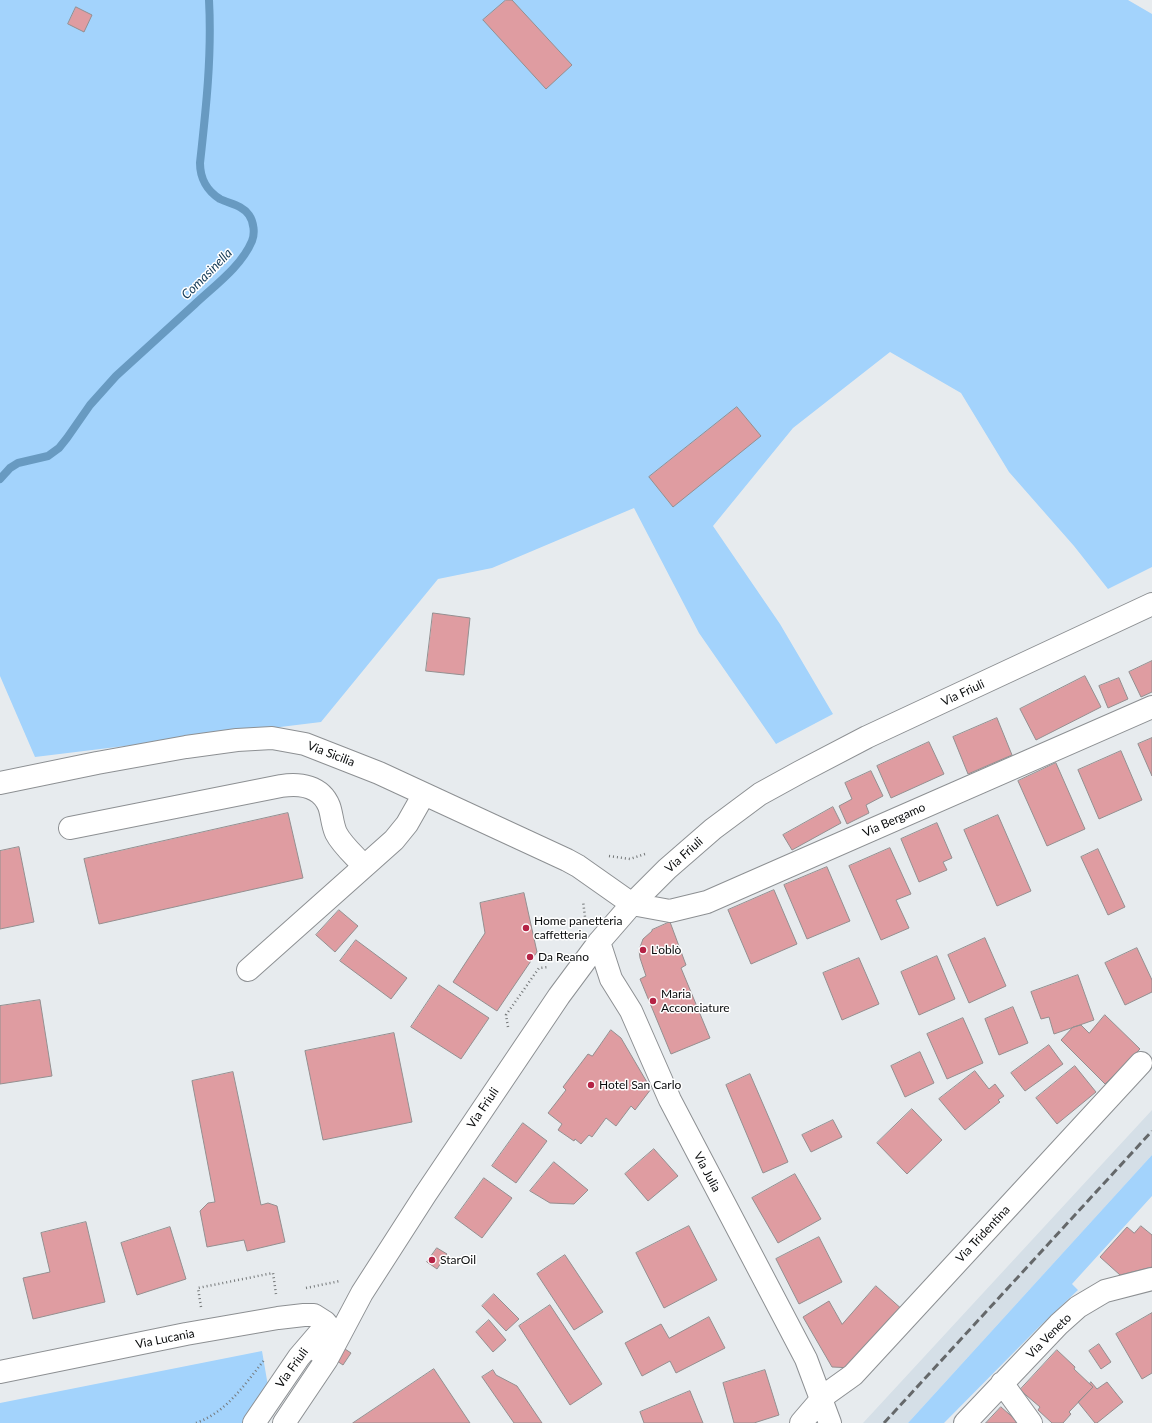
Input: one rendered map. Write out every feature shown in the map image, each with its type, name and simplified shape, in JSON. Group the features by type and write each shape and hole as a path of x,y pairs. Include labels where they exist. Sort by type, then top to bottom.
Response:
{"street":[{"name":"Via Friuli","path":"284,1423 327,1359 355,1304 368,1283 473,1122 559,996 599,942 632,904 681,856 713,829 760,794 800,772 867,738 1152,604"},
{"name":"Via Bergamo","path":"632,904 670,911 707,902 1152,708"},
{"name":"Via Sicilia","path":"0,783 179,748 237,740 272,738 305,744 321,749 424,794 578,866 632,904"},
{"path":"70,828 281,786 297,784 305,785 313,788 325,798 338,836 364,866"},
{"path":"248,970 398,835 415,812 424,794"},
{"name":"Via Julia","path":"599,942 611,979 631,1011 670,1100 806,1359 827,1413"},
{"name":"Via Tridentina","path":"827,1413 853,1375 1141,1063"},
{"name":"Via Veneto","path":"965,1423 1059,1324 1078,1307 1105,1291 1152,1279"},
{"name":"Via Friuli","path":"254,1423 299,1357 328,1324 352,1302 368,1283"},
{"name":"Via Lucania","path":"0,1372 186,1334 278,1318 310,1315 320,1318 328,1324"},
{"path":"276,1423 277,1412 328,1336 330,1330 328,1324"},
{"path":"1002,1383 1032,1423"},
{"path":"800,1423 827,1413"}],"path":[{"path":"578,866 593,847 609,856 630,859 652,852"},
{"path":"580,924 585,917 584,903 581,897"},
{"path":"508,1028 506,1015 539,968 551,966"},
{"path":"201,1311 198,1288 273,1273 276,1295"},
{"path":"306,1288 343,1280"},
{"path":"196,1423 212,1415 231,1400 266,1358"}],"shaded area":[{"path":"0,0 1128,0 1152,14 1152,567 1108,589 1074,546 1009,472 961,393 890,352 793,428 713,526 780,624 833,714 776,744 699,633 634,508 492,568 438,579 321,722 35,757 0,676"},
{"path":"1152,1110 1152,1155 908,1423 863,1423"},
{"path":"1152,1155 1152,1196 1072,1284 1078,1290 1038,1328 944,1423 908,1423"},
{"path":"262,1351 268,1386 243,1423 0,1423 0,1403"}],"building":[{"path":"506,0 512,0 572,65 546,89 483,20"},
{"path":"76,7 92,15 84,32 68,24"},
{"path":"737,407 761,436 673,507 649,477"},
{"path":"433,613 470,618 464,675 426,671"},
{"path":"1152,661 1152,692 1141,697 1129,672"},
{"path":"1085,676 1101,707 1036,740 1020,709"},
{"path":"1119,678 1128,699 1108,708 1099,686"},
{"path":"997,718 1012,755 968,774 953,737"},
{"path":"1152,738 1152,776 1138,744"},
{"path":"929,742 944,774 891,798 877,766"},
{"path":"1121,751 1142,800 1099,819 1078,770"},
{"path":"1056,763 1085,829 1047,846 1018,781"},
{"path":"871,771 883,796 866,805 869,813 847,824 839,806 852,799 845,783"},
{"path":"833,807 841,823 792,850 783,835"},
{"path":"288,813 303,878 99,924 84,859"},
{"path":"998,815 1031,891 997,906 964,830"},
{"path":"937,823 952,858 943,862 947,870 919,882 901,839"},
{"path":"19,847 34,922 0,929 0,851"},
{"path":"890,848 911,894 896,900 909,928 881,940 849,866"},
{"path":"1098,849 1125,907 1108,915 1081,857"},
{"path":"827,867 850,921 807,939 784,885"},
{"path":"774,890 797,944 751,964 728,910"},
{"path":"524,893 537,952 497,1011 453,982 485,933 480,903"},
{"path":"339,910 358,926 335,952 316,935"},
{"path":"670,922 686,965 681,968 710,1038 671,1054 640,979 646,976 639,950 643,939 652,930"},
{"path":"985,938 1006,986 969,1003 948,955"},
{"path":"356,940 407,978 391,999 340,961"},
{"path":"1137,948 1152,980 1152,992 1125,1005 1105,963"},
{"path":"937,956 955,999 919,1015 901,972"},
{"path":"859,958 879,1004 842,1020 823,973"},
{"path":"1078,975 1094,1020 1054,1034 1049,1017 1041,1019 1031,992"},
{"path":"439,985 489,1018 461,1059 411,1027"},
{"path":"40,1000 52,1076 0,1084 0,1006"},
{"path":"1013,1007 1028,1043 999,1055 985,1019"},
{"path":"1105,1015 1140,1049 1105,1084 1061,1040 1073,1027 1081,1025 1089,1033"},
{"path":"963,1018 983,1063 947,1079 927,1034"},
{"path":"611,1030 621,1038 651,1089 635,1110 631,1106 616,1126 606,1118 592,1137 589,1135 581,1144 558,1130 562,1124 548,1113 566,1090 563,1087 588,1054 592,1056"},
{"path":"394,1033 412,1122 323,1140 305,1051"},
{"path":"1049,1045 1063,1064 1025,1091 1011,1073"},
{"path":"920,1052 934,1083 905,1097 891,1066"},
{"path":"1075,1066 1096,1092 1057,1124 1036,1098"},
{"path":"975,1071 989,1089 995,1084 1004,1096 998,1100 1000,1102 965,1130 939,1099"},
{"path":"233,1072 261,1205 268,1203 277,1206 285,1242 247,1251 244,1240 207,1247 200,1211 208,1203 215,1202 192,1081"},
{"path":"750,1074 788,1162 763,1173 726,1085"},
{"path":"912,1109 942,1140 907,1174 877,1143"},
{"path":"833,1120 842,1137 811,1152 802,1135"},
{"path":"523,1123 547,1141 516,1183 492,1166"},
{"path":"654,1149 678,1176 648,1201 625,1174"},
{"path":"554,1162 588,1190 574,1204 550,1203 530,1191"},
{"path":"795,1174 821,1219 778,1243 752,1198"},
{"path":"484,1178 512,1198 482,1238 455,1218"},
{"path":"86,1222 105,1302 33,1319 23,1278 50,1272 41,1233"},
{"path":"689,1226 717,1280 664,1308 636,1253"},
{"path":"1141,1226 1152,1235 1152,1267 1120,1275 1100,1257 1127,1227 1134,1233"},
{"path":"170,1227 186,1279 137,1295 121,1243"},
{"path":"819,1237 842,1282 799,1304 776,1259"},
{"path":"437,1248 447,1254 437,1269 427,1262"},
{"path":"565,1255 603,1312 574,1330 537,1274"},
{"path":"876,1286 904,1311 854,1368 832,1367 803,1317 829,1301 842,1324"},
{"path":"494,1294 519,1319 506,1331 482,1306"},
{"path":"550,1305 602,1384 570,1405 519,1326"},
{"path":"1152,1313 1152,1373 1142,1379 1116,1334"},
{"path":"709,1317 725,1348 676,1373 670,1361 642,1376 625,1343 661,1324 669,1338"},
{"path":"489,1320 506,1340 493,1352 476,1332"},
{"path":"1099,1344 1111,1362 1101,1369 1089,1351"},
{"path":"345,1349 351,1353 343,1365 337,1361"},
{"path":"1057,1350 1093,1387 1069,1412 1071,1414 1063,1423 1052,1423 1038,1410 1040,1407 1020,1390"},
{"path":"434,1369 470,1423 353,1423"},
{"path":"493,1370 496,1375 517,1386 542,1423 514,1423 482,1377"},
{"path":"765,1370 779,1415 754,1423 734,1423 723,1383"},
{"path":"1091,1382 1097,1389 1107,1382 1123,1402 1097,1423 1095,1423 1078,1402 1093,1387 1090,1384"},
{"path":"690,1391 703,1423 644,1423 640,1412"},
{"path":"1001,1407 1017,1421 1016,1423 986,1423"}],"waterway":[{"name":"Comasinella","path":"0,479 10,468 18,463 48,456 59,448 90,405 116,376 226,276 241,259 252,241 254,228 249,215 236,205 215,196 205,184 200,169 209,62 209,0"}],"railway":[{"path":"884,1423 1152,1131"}],"place":[{"name":"Home panetteria caffetteria","path":"526,928"},
{"name":"L'oblò","path":"643,950"},
{"name":"Da Reano","path":"530,957"},
{"name":"Maria Acconciature","path":"653,1001"},
{"name":"Hotel San Carlo","path":"591,1085"},
{"name":"StarOil","path":"432,1260"}]}
